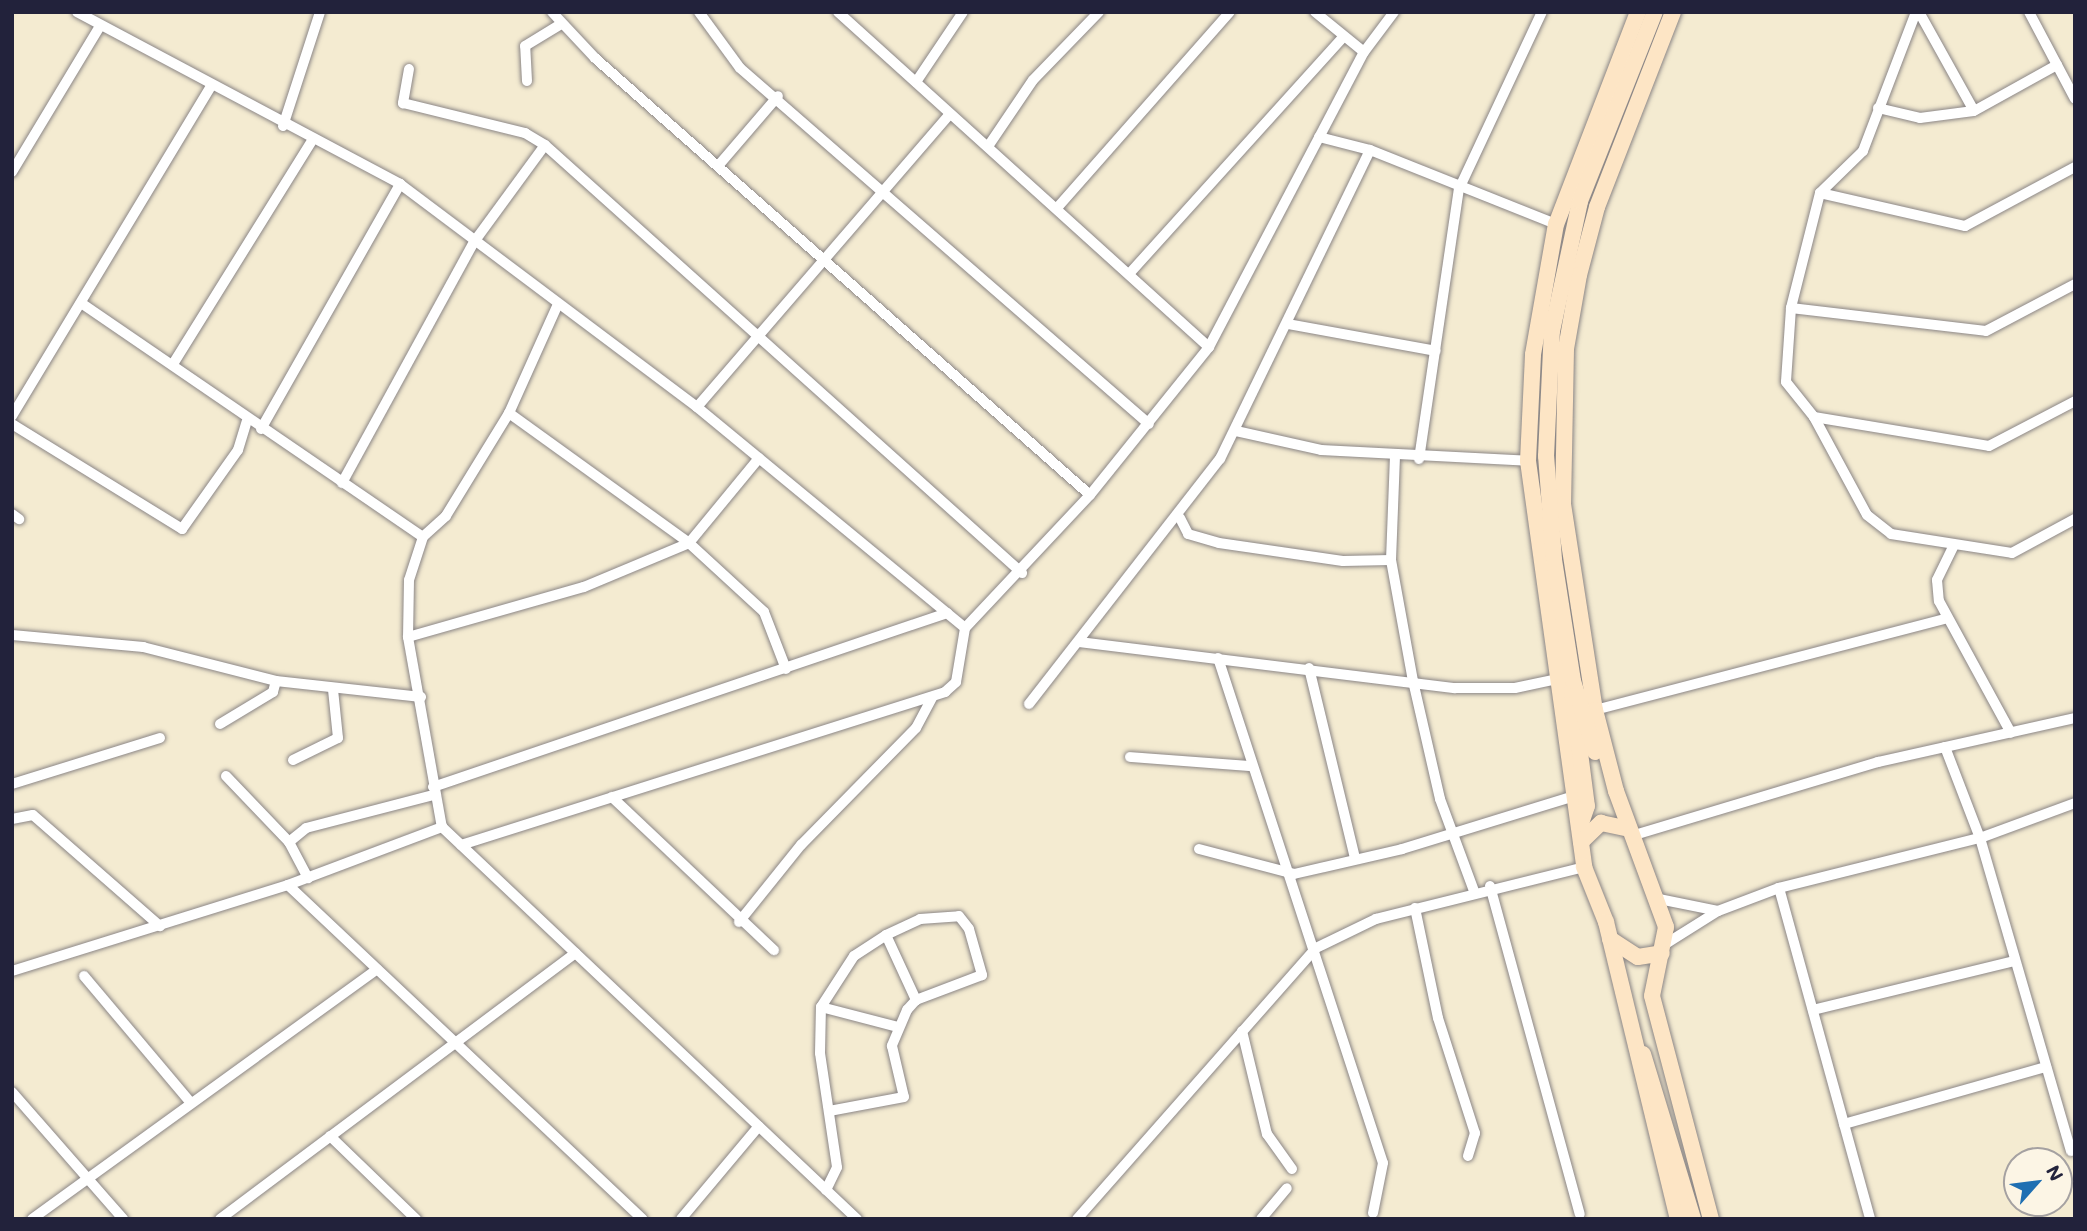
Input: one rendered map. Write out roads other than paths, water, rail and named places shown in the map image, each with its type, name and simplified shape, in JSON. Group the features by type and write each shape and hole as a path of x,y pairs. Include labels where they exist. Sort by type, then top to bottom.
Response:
{"main road":[{"path":"1638,12 1556,224 1534,355 1528,461 1553,680 1581,834 1584,867 1610,939 1678,1219"},
{"path":"1628,826 1605,786 1573,681 1549,508 1552,331 1580,201 1654,12"},
{"path":"1654,1078 1645,1017 1665,948 1654,898 1628,826 1595,710 1563,504 1566,349 1597,207 1673,12"},
{"path":"1573,681 1570,705 1587,806 1581,834"},
{"path":"1581,834 1601,823 1628,826"},
{"path":"1610,939 1637,957 1665,948"},
{"path":"1621,991 1654,1078 1693,1219"},
{"path":"1652,996 1711,1219"}],"street":[{"path":"77,12 311,142 400,184 697,407 965,628"},
{"path":"283,126 320,12"},
{"path":"552,12 561,24 718,166 1090,495"},
{"path":"699,12 724,53 778,96 1149,424"},
{"path":"838,12 950,114 989,145 1209,347"},
{"path":"916,82 963,12"},
{"path":"989,145 1032,80 1099,12"},
{"path":"1057,208 1230,12"},
{"path":"1315,12 1364,52"},
{"path":"461,845 819,727 932,698 956,682 965,628 1022,573 1090,495 1209,347 1364,52 1394,12"},
{"path":"1419,459 1459,189 1542,12"},
{"path":"1917,12 1855,164 1820,193 1791,308 1786,382 1814,417 1838,468 1878,526 1954,545 2012,553 2075,519"},
{"path":"1917,12 1974,111"},
{"path":"2029,12 2075,99"},
{"path":"527,81 525,46 561,24"},
{"path":"12,172 100,26"},
{"path":"1129,274 1343,37"},
{"path":"1878,108 1920,118 1974,111 2057,65"},
{"path":"409,69 401,92 409,108 525,133 545,145 1022,573"},
{"path":"12,416 211,86"},
{"path":"718,166 778,96"},
{"path":"697,407 826,262 950,114"},
{"path":"1319,137 1370,150 1459,189 1556,224"},
{"path":"173,364 311,142"},
{"path":"342,483 474,242 545,145"},
{"path":"1029,704 1180,518 1236,431 1370,150"},
{"path":"1820,193 1965,226 2075,167"},
{"path":"261,429 400,184"},
{"path":"1791,308 1986,331 2075,284"},
{"path":"81,303 173,364 247,421 423,537"},
{"path":"558,304 509,413 446,516 423,537 404,605 421,697 434,791 443,827 857,1219"},
{"path":"1288,324 1436,351"},
{"path":"1814,417 1989,446 2075,401"},
{"path":"509,413 689,543 764,612 786,669"},
{"path":"12,424 182,529 238,450 247,421"},
{"path":"1236,431 1321,450 1419,459 1528,461"},
{"path":"1395,456 1391,560 1413,681 1452,833 1474,891"},
{"path":"408,637 584,587 689,543 759,458"},
{"path":"1180,518 1188,534 1219,544 1343,561 1391,560"},
{"path":"1954,545 1937,580 1945,619 2011,733"},
{"path":"289,842 306,828 434,791 947,612"},
{"path":"1595,710 1945,619"},
{"path":"12,635 143,647 276,681 333,690 421,697"},
{"path":"1079,642 1132,653 1218,658 1484,690 1553,680"},
{"path":"1218,658 1251,766 1294,874 1385,1169 1373,1213"},
{"path":"1309,668 1355,858"},
{"path":"220,724 273,692 276,681"},
{"path":"293,760 338,738 333,690"},
{"path":"739,922 802,845 916,728 932,698"},
{"path":"1628,826 1945,747 2075,718"},
{"path":"12,784 160,738"},
{"path":"1945,747 1980,838 2070,1147"},
{"path":"1130,757 1251,766"},
{"path":"226,776 289,842 308,878"},
{"path":"1199,849 1294,874 1452,833 1574,796"},
{"path":"612,797 739,922 774,950"},
{"path":"1665,948 1718,911 1779,888 1980,838 2075,803"},
{"path":"12,819 33,815 160,926"},
{"path":"12,971 288,885 443,827"},
{"path":"1077,1219 1316,948 1338,933 1415,908 1490,886 1584,867"},
{"path":"288,885 642,1219"},
{"path":"1490,886 1580,1214"},
{"path":"1779,888 1870,1219"},
{"path":"1654,898 1718,911"},
{"path":"1415,908 1438,1018 1475,1133 1468,1156"},
{"path":"826,1190 837,1167 829,1111 821,1007 854,956 886,935 952,912 970,929 980,978 916,1000 898,1027 892,1046 904,1097 829,1111"},
{"path":"886,935 916,1000"},
{"path":"220,1219 576,953"},
{"path":"1813,1010 2014,961"},
{"path":"32,1219 376,969"},
{"path":"84,976 191,1103"},
{"path":"821,1007 898,1027"},
{"path":"1242,1031 1266,1134 1292,1169"},
{"path":"1844,1124 2046,1067"},
{"path":"12,1092 123,1219"},
{"path":"681,1219 759,1126"},
{"path":"330,1136 416,1219"},
{"path":"1262,1219 1287,1188"}]}
